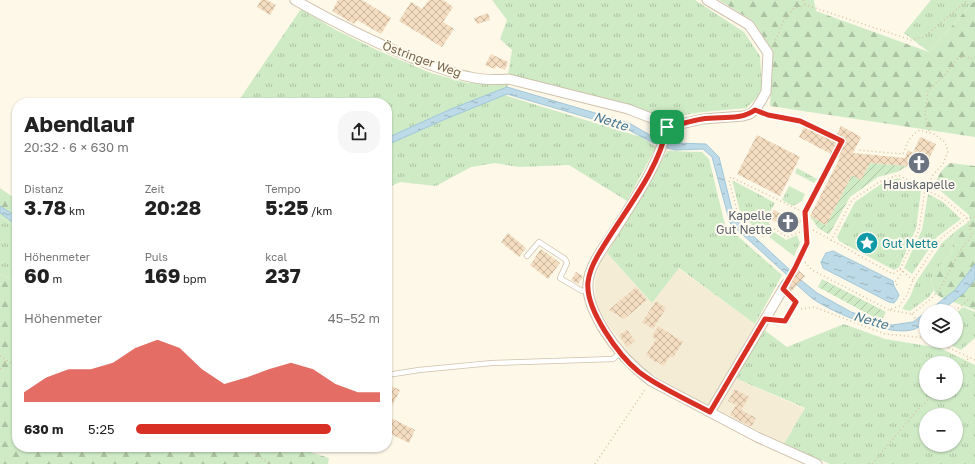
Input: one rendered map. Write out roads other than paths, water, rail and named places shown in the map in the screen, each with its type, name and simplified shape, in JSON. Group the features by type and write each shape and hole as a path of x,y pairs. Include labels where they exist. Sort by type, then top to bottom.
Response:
{"street":[{"name":"Östringer Weg","path":"295,0 338,24 384,46 435,67 469,77 490,80 509,79 628,109 656,120 667,131"},
{"path":"707,0 749,25 768,53 766,92 755,110 750,114 743,116 703,119 667,131 658,156 639,192 597,257 589,276 588,283 591,304 596,317 620,353 637,371 651,381 757,438 817,464"},
{"path":"710,412 784,286"}],"lane":[{"path":"755,110 768,115 800,121 842,141 805,212"},
{"path":"765,319 785,321 796,302 784,286 801,258 807,243 806,230"},
{"path":"527,256 539,242 565,259 567,263 560,278 582,291 588,290"},
{"path":"392,374 492,363 613,359 620,353"}],"water":[{"name":"Nette","path":"507,87 629,123 655,138 661,139 660,144 653,143 627,129 507,94 392,143 392,136 451,109"},
{"path":"669,141 676,143 706,144 719,157 734,218 790,270 787,275 730,223 712,157 703,149 675,150 667,148"},
{"path":"0,206 12,214 12,221 0,213"},
{"path":"833,251 893,281 899,295 894,303 889,302 823,268 821,262 826,253"},
{"path":"975,264 975,279 965,292 950,304 937,304 955,290"},
{"name":"Nette","path":"801,280 817,293 851,312 892,325 913,322 919,317 919,326 905,331 892,330 863,323 822,305 797,285"}],"place":[{"name":"Hauskapelle","path":"919,163"},
{"name":"Kapelle Gut Nette","path":"788,222"},
{"name":"Gut Nette","path":"867,243"}]}
